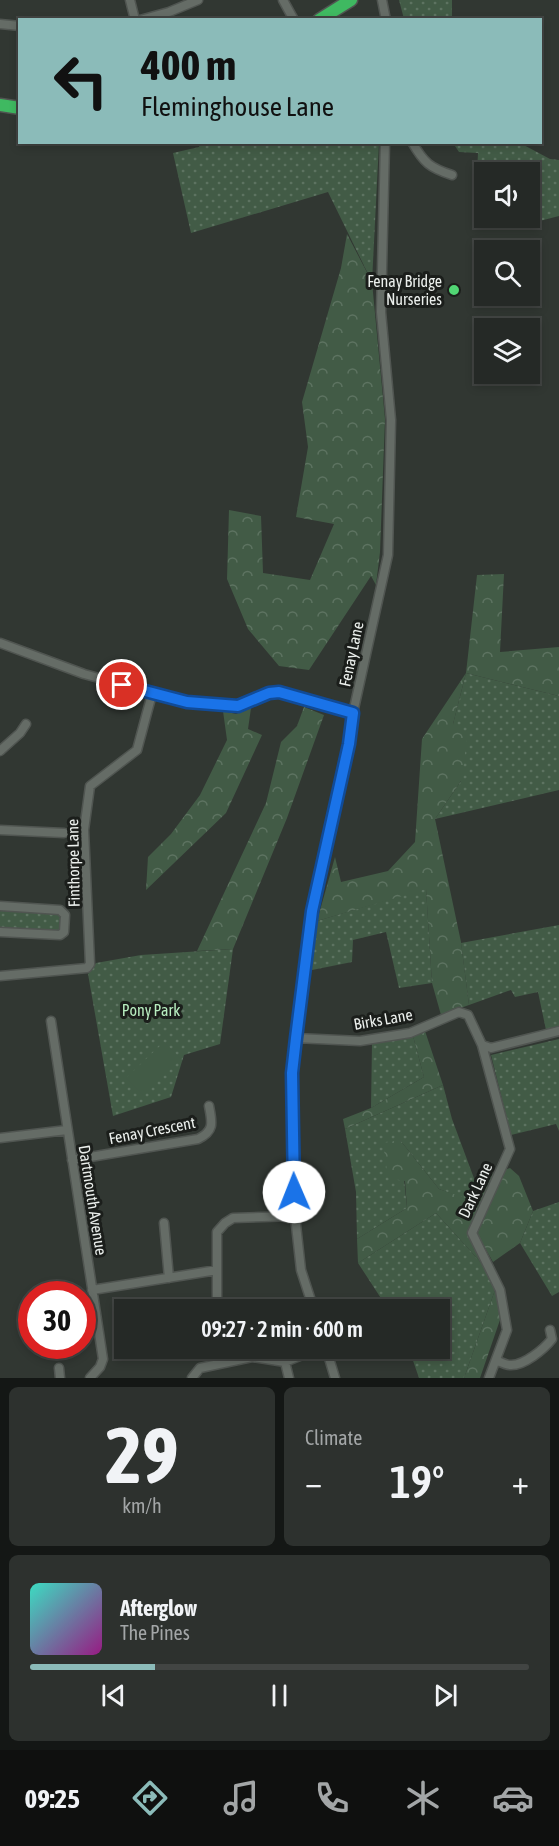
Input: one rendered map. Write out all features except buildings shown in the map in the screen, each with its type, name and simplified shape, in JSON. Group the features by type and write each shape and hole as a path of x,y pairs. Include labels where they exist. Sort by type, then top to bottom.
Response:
{"highway":[{"path":"322,18 351,0"},
{"path":"0,105 18,108"}],"street":[{"path":"130,0 134,18"},
{"path":"147,18 198,0"},
{"path":"283,0 293,18"},
{"path":"382,0 386,18"},
{"path":"0,24 18,26"},
{"name":"Fenay Lane","path":"310,1299 301,1270 295,1216 292,1073 312,911 388,555 392,420 381,312 385,144"},
{"path":"413,144 428,165 452,175"},
{"path":"0,643 84,674 187,702 238,706 269,693 279,692 353,713"},
{"name":"Finthorpe Lane","path":"0,976 87,968 90,964 84,830 90,786 137,750 152,694"},
{"path":"0,751 20,734 26,724"},
{"path":"0,830 64,833"},
{"path":"0,906 60,910 65,915 64,932 60,935 0,932"},
{"name":"Birks Lane","path":"296,1038 360,1041 400,1035 410,1033 459,1011 468,1015 482,1045"},
{"name":"Dartmouth Avenue","path":"51,1021 91,1281"},
{"path":"482,1045 491,1048 559,1031"},
{"name":"Dark Lane","path":"482,1045 510,1149 472,1233 500,1290 507,1330 489,1378"},
{"name":"Fenay Crescent","path":"72,1160 198,1139 210,1131 212,1126 208,1106"},
{"path":"0,1138 67,1130"},
{"path":"217,1299 217,1232 225,1222 233,1218 295,1216"},
{"path":"164,1223 169,1278"},
{"path":"96,1289 217,1270"},
{"name":"Dartmouth Avenue","path":"90,1378 100,1367 103,1359 96,1315"},
{"path":"496,1360 509,1365 520,1364 547,1345 552,1339 550,1330"},
{"path":"192,1378 200,1368 252,1357 285,1362 292,1359"},
{"path":"329,1359 335,1378"},
{"path":"285,1362 289,1378"},
{"path":"59,1368 60,1378"}],"green space":[{"path":"399,0 452,0 452,18 404,18"},
{"path":"200,144 379,144 372,282 328,192 191,233 173,153 199,147"},
{"path":"454,144 522,144 550,159 559,160 559,216 540,221 540,162 478,162 478,153 459,152"},
{"path":"347,234 372,282 385,419 380,552 376,585 371,576 309,670 279,666 248,629 227,579 229,510 261,516 263,573 310,580 334,524 296,517 308,447 302,402 341,268"},
{"path":"504,574 500,652 559,647 559,696 466,673 477,575"},
{"path":"466,673 559,696 559,790 435,819 461,781 453,724"},
{"path":"466,673 453,724 467,740 461,781 435,819 461,942 469,1005 441,1015 432,983 426,889 317,921 335,857 341,882 388,871 415,842 422,739"},
{"path":"304,707 324,715 287,818 233,949 197,951 266,803 281,742 297,726"},
{"path":"251,708 248,729 262,735 226,813 146,890 148,857 171,834 200,795 227,740 223,711 236,714"},
{"path":"426,888 432,983 399,988 386,932 353,940 352,962 307,971 317,921"},
{"path":"0,906 60,910 64,932 0,932"},
{"path":"559,925 559,1026 546,1030 538,992 515,997 511,990 469,1005 461,943"},
{"name":"Pony Park","path":"233,949 220,1044 184,1055 171,1097 113,1116 88,974 96,963 141,955"},
{"path":"425,1031 443,1085 345,1129 343,1119 371,1108 424,1077 413,1036"},
{"path":"413,1036 424,1077 371,1108 372,1043"},
{"path":"559,1039 559,1131 556,1124 511,1135 491,1055"},
{"path":"164,1042 181,1059 143,1095 126,1078"},
{"path":"443,1085 452,1119 475,1181 465,1199 439,1189 400,1140 407,1208 357,1239 356,1192 345,1129"},
{"path":"400,1140 439,1189 465,1198 475,1181 497,1172 467,1233 485,1267 436,1213 358,1263 357,1239 407,1208 405,1181 388,1178 383,1143"},
{"path":"510,1168 519,1176 533,1211 520,1243 493,1262 476,1232 504,1170"},
{"path":"559,1202 559,1292 552,1296 520,1243 533,1211"},
{"path":"436,1213 485,1267 495,1290 464,1378 419,1378 412,1359 450,1359 450,1299 381,1299 358,1263"},
{"path":"495,1290 502,1314 480,1378 464,1378"}],"place":[{"name":"Fenay Bridge Nurseries","path":"454,290"}],"route":[{"path":"122,685 187,702 238,706 269,693 279,692 353,713 349,744 312,911 296,1038 292,1073 294,1192"}]}
